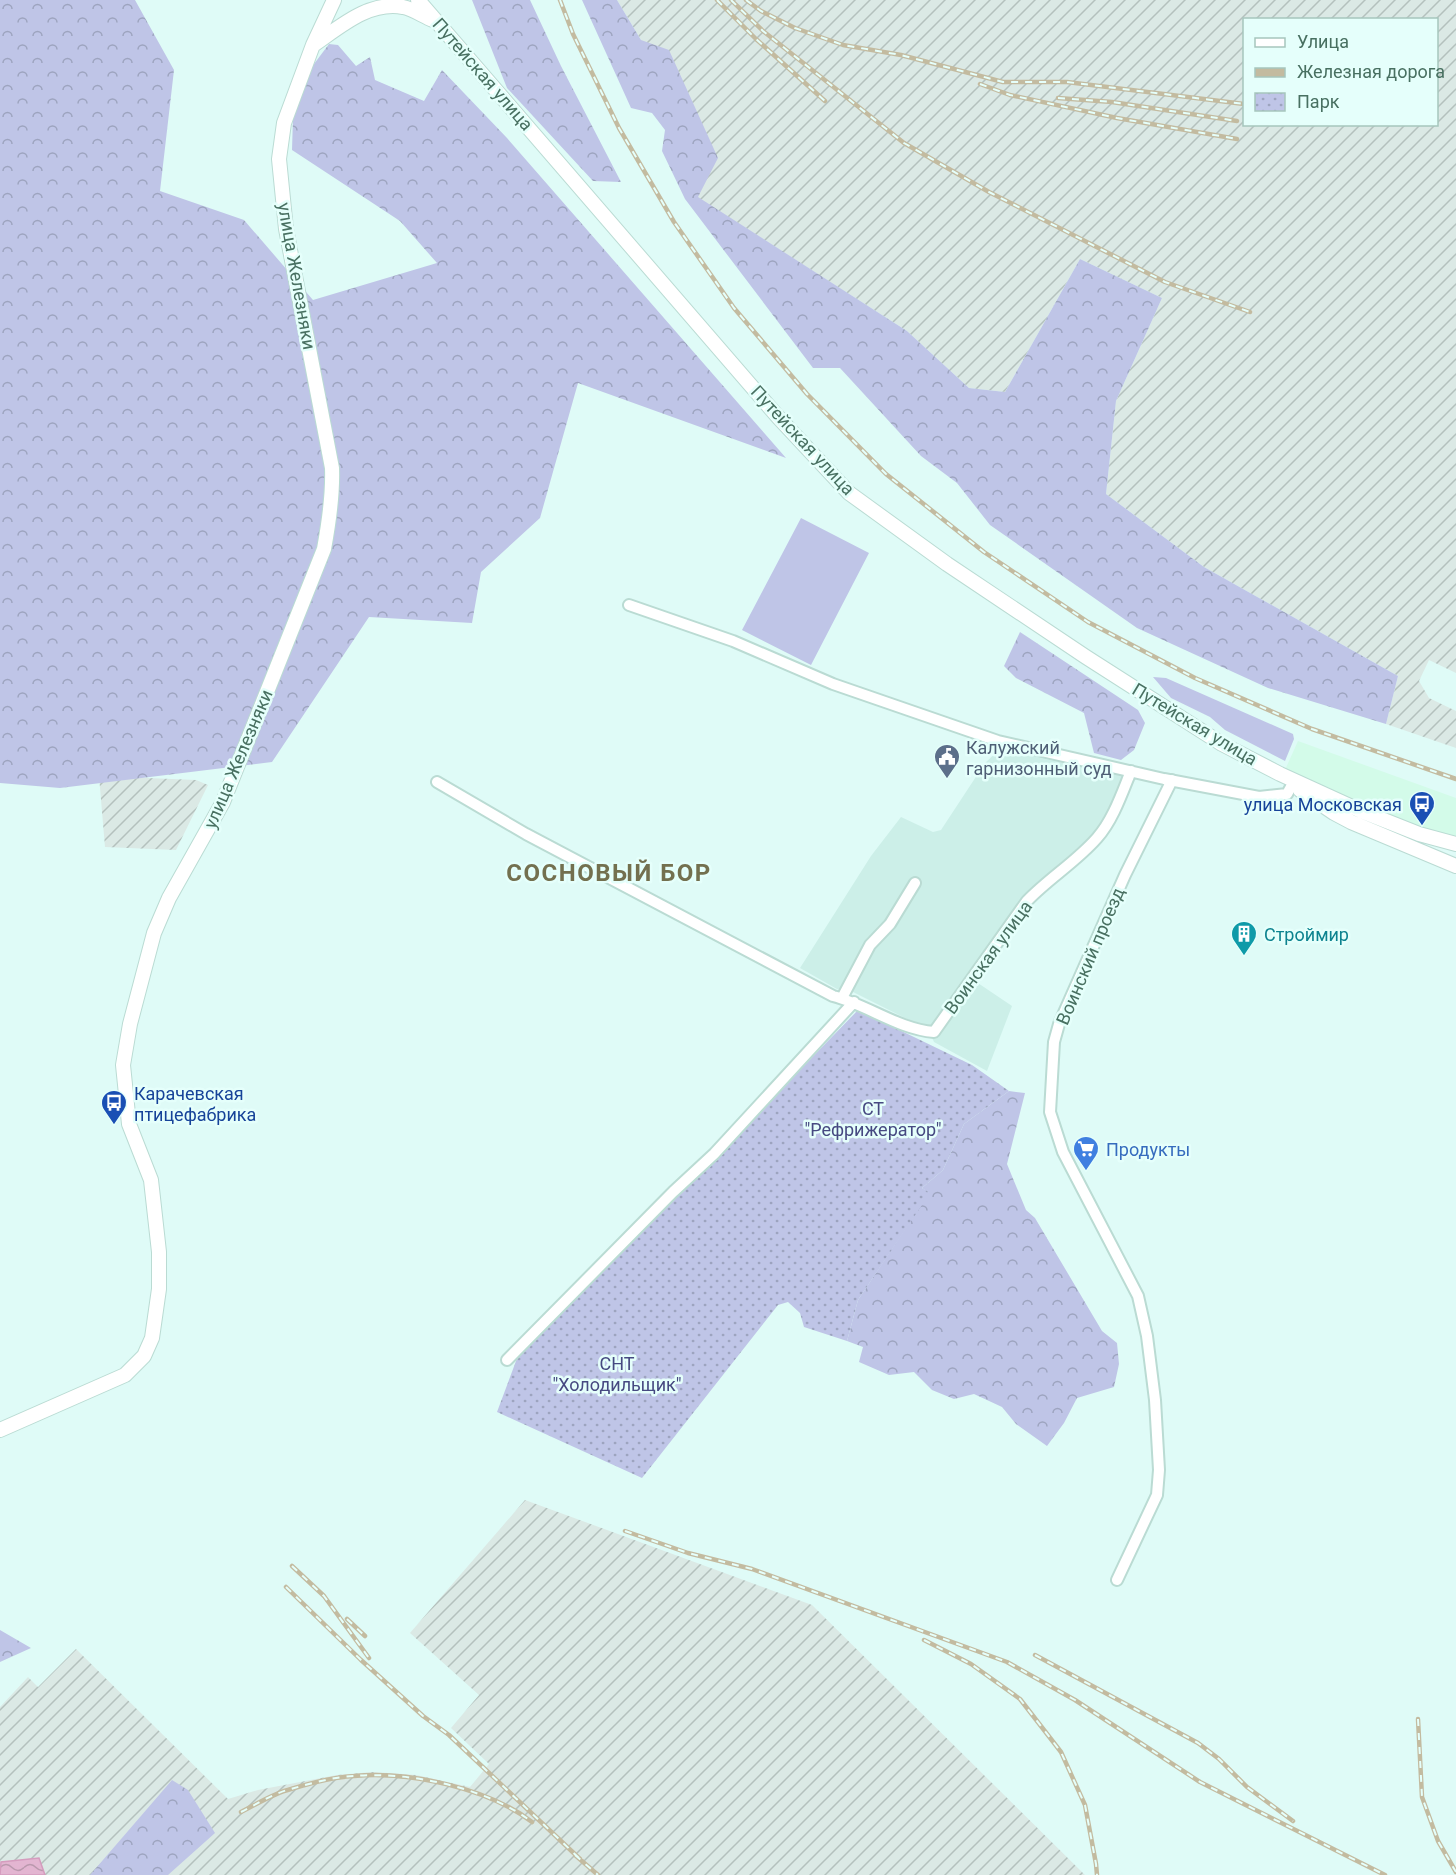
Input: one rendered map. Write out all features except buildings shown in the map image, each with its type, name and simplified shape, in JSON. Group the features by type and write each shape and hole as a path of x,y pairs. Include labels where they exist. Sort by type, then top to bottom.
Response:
{"street":[{"name":"улица Железняки","path":"0,1430 125,1375 144,1356 154,1329 159,1289 157,1228 151,1180 129,1124 123,1065 130,1024 154,933 169,898 223,802 324,549 329,526 332,468 286,230 279,159 284,123 313,45 334,0"},
{"name":"Путейская улица","path":"418,0 778,417 849,493 947,564 1222,744 1280,774 1371,815 1419,834 1456,844"},
{"path":"313,45 354,17 374,8 405,8 438,22"},
{"path":"629,605 733,641 833,684 998,741 1259,797 1287,794 1292,785"},
{"name":"Воинская улица","path":"854,1002 915,1031 934,1032 1027,901 1071,864 1099,836 1112,814 1131,771"},
{"name":"Путейская улица","path":"1280,774 1292,785 1351,822 1456,866"},
{"name":"Воинский проезд","path":"1117,1580 1156,1495 1159,1470 1155,1400 1147,1336 1138,1296 1063,1152 1050,1112 1054,1042 1059,1024 1125,875 1172,780"},
{"path":"437,782 526,834 833,996 854,1002 714,1154 673,1192 507,1360"},
{"path":"842,998 870,945 890,924 915,883"}],"shaded area":[{"path":"617,0 1456,0 1456,673 1429,660 1419,681 1429,698 1456,711 1456,748 1386,724 1398,676 1204,567 1106,494 1116,401 1162,298 1080,259 1005,392 969,388 907,331 697,197 641,40"},
{"path":"1298,741 1456,798 1456,839 1439,835 1363,806 1285,770"},
{"path":"1000,749 1126,777 1095,833 1025,894 969,977 1012,1006 987,1071 934,1042 927,1027 853,992 837,989 800,968 871,856 901,817 933,832 941,830 985,763"},
{"path":"99,776 196,780 208,785 176,850 105,847"},
{"path":"525,1500 812,1605 1085,1875 0,1875 0,1707 28,1677 38,1687 76,1649 228,1799 258,1790 337,1775 373,1772 416,1775 470,1787 489,1764 451,1728 479,1695 410,1633"}],"green space":[{"path":"0,0 135,0 174,70 160,191 244,220 313,300 437,263 400,221 292,150 293,117 311,68 329,44 338,45 356,66 370,57 375,80 424,101 442,70 507,138 786,458 578,383 540,518 481,572 472,623 369,617 272,762 60,788 0,783"},
{"path":"472,0 530,0 621,182 593,181 507,88"},
{"path":"582,0 617,0 641,40 669,50 718,158 698,197 907,331 969,388 1005,392 1080,259 1162,298 1116,401 1106,494 1204,567 1398,676 1386,724 1268,688 1137,628 990,525 957,483 921,456 840,368 813,368 685,199 662,151 665,130 652,113 631,108"},
{"path":"801,518 869,553 811,665 742,630"},
{"path":"1020,632 1138,710 1145,723 1134,750 1121,760 1094,753 1084,713 1016,678 1004,666"},
{"path":"1153,677 1166,678 1293,734 1294,739 1285,761 1225,730 1210,717 1171,698"},
{"name":"СНТ \"Холодильщик\"","path":"858,1010 972,1065 1009,1091 964,1124 943,1170 922,1188 930,1193 858,1300 847,1341 804,1327 800,1313 788,1302 778,1305 642,1478 497,1412 519,1353 695,1178"},
{"path":"1009,1091 1025,1093 1007,1164 1026,1210 1035,1218 1102,1331 1117,1343 1119,1364 1114,1387 1077,1398 1064,1423 1047,1446 1016,1424 1002,1407 974,1394 954,1399 932,1390 914,1372 889,1375 859,1362 863,1347 847,1341 858,1300 929,1193 922,1188 943,1170 964,1124"},
{"path":"0,1630 31,1648 0,1662"},
{"path":"172,1780 188,1790 215,1833 168,1875 90,1875"}],"water":[{"path":"39,1858 45,1875 0,1875 1,1862"}],"railway":[{"path":"560,0 573,34 619,128 674,222 734,308 807,394 886,474 984,552 1088,622 1195,678 1312,729 1456,779"},
{"path":"717,0 756,39 825,101"},
{"path":"731,0 763,31 904,143 989,192 1165,282 1250,312"},
{"path":"746,0 761,11 795,28 843,45 901,55 1003,82 1067,82 1243,104"},
{"path":"980,84 1010,95 1117,118 1237,139"},
{"path":"1058,98 1112,102 1237,121"},
{"path":"625,1531 688,1553 752,1569 1007,1662 1075,1700 1200,1782 1385,1875"},
{"path":"292,1566 324,1596 369,1658"},
{"path":"286,1587 361,1660 423,1716 449,1735 580,1859"},
{"path":"347,1619 365,1636"},
{"path":"924,1640 971,1664 1020,1699 1061,1752 1085,1805 1097,1875"},
{"path":"1035,1655 1198,1743 1219,1759 1247,1787 1293,1821"},
{"path":"1418,1719 1422,1797 1438,1841 1456,1872"},
{"path":"241,1812 278,1793 306,1785 339,1778 376,1775 423,1779 471,1791 514,1810 532,1822"},
{"path":"575,1855 598,1875"}],"place":[{"name":"Калужский гарнизонный суд","path":"947,780"},
{"name":"улица Московская","path":"1422,827"},
{"name":"Строймир","path":"1244,957"},
{"name":"Карачевская птицефабрика","path":"114,1126"},
{"name":"Продукты","path":"1086,1172"}],"district":[{"name":"СОСНОВЫЙ БОР","path":"609,873"}],"park label":[{"name":"СТ \"Рефрижератор\"","path":"873,1118"}]}
